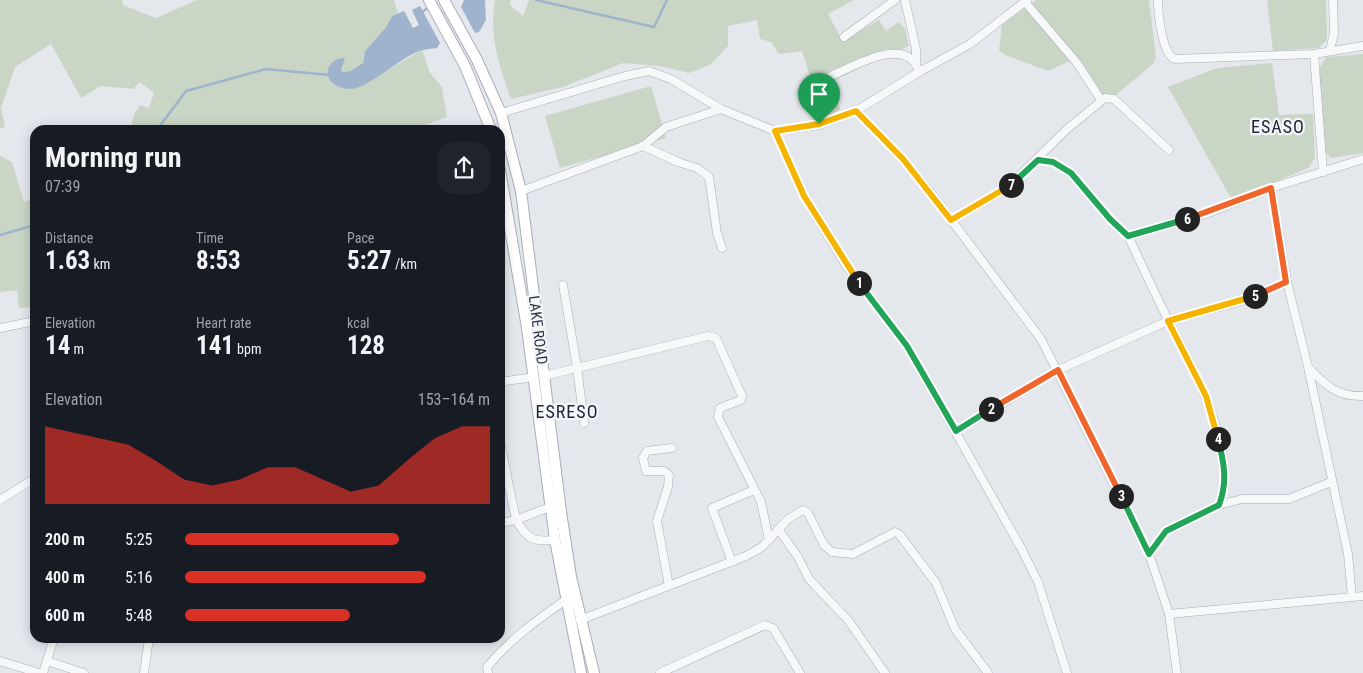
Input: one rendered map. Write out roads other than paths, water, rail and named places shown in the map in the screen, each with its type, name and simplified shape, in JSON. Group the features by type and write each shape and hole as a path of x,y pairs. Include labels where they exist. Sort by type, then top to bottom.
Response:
{"main road":[{"name":"LAKE ROAD","path":"444,0 465,36 501,113 504,125"},
{"path":"429,1 469,75 489,125"},
{"name":"LAKE ROAD","path":"505,129 521,191 554,540 581,673"},
{"name":"LAKE ROAD","path":"505,196 539,376 580,620 594,673"}],"street":[{"path":"844,36 895,0"},
{"path":"905,0 916,49 918,72"},
{"path":"1158,0 1166,50 1171,58 1175,59 1314,54 1363,46"},
{"path":"1330,50 1334,33 1333,0"},
{"path":"501,113 645,71 655,72 671,79 721,109 775,131 819,124 856,111 918,72 970,44 1026,1 1077,63 1101,100"},
{"path":"819,124 813,91 819,82 890,52 898,52 916,62"},
{"path":"1314,54 1323,172"},
{"path":"951,220 1008,188 1066,130 1101,100 1114,99 1169,150"},
{"path":"521,191 643,146 666,127 721,109"},
{"path":"856,111 903,159 1021,310 1041,339 1149,554 1169,614 1177,673"},
{"path":"775,131 804,196 824,230 845,264 907,346 1004,517 1038,582 1067,673"},
{"path":"643,146 678,162 697,168 709,176 717,233 722,248"},
{"path":"1128,236 1206,214 1271,188 1363,159"},
{"path":"1038,160 1053,162 1071,173 1110,219 1128,236 1206,396 1225,473 1225,486 1219,505"},
{"path":"1271,188 1286,282 1308,367 1348,554 1352,597"},
{"path":"956,431 1058,370 1168,321 1242,301 1286,282"},
{"path":"563,285 577,366 584,423"},
{"path":"0,328 30,322"},
{"path":"505,381 539,376 577,366 639,354 708,336 716,338 742,396 742,400 720,408 718,417 762,508 769,540"},
{"path":"1308,367 1324,383 1337,392 1350,397 1363,396"},
{"path":"668,586 657,521 668,487 669,475 664,471 646,471 643,458 647,451 672,448"},
{"path":"505,466 516,520 525,534 538,541 554,540"},
{"path":"0,500 30,481"},
{"path":"1149,554 1166,531 1219,505 1242,499 1289,499 1332,482"},
{"path":"732,562 712,508 754,490"},
{"path":"505,522 550,508"},
{"path":"580,620 732,562 753,552 769,540 778,529 799,511 806,510 824,545 832,552 853,554 897,532 936,583 956,629 988,673"},
{"path":"778,529 798,557 809,579 848,620 886,673"},
{"path":"1169,614 1363,596"},
{"path":"488,673 487,667 505,646 521,631 566,599"},
{"path":"666,672 766,625 774,628 800,673"},
{"path":"0,661 41,673 52,643"},
{"path":"144,673 148,643"},
{"path":"47,661 84,673"}],"water":[{"path":"464,0 485,0 486,20 479,32 475,33 461,7"},
{"path":"420,6 440,43 437,48 414,53 357,88 341,88 334,84 328,74 328,68 331,63 345,58 341,70 343,72 350,71 363,63 365,51 387,26 392,16 404,11 413,28 419,25 412,10"}],"waterway":[{"path":"536,0 654,27 667,0"},
{"path":"421,13 430,6"},
{"path":"161,125 186,91 266,69 329,75"},
{"path":"0,235 30,226"}],"district":[{"name":"ESASO","path":"1278,127"},
{"name":"ESRESO","path":"567,412"}]}
